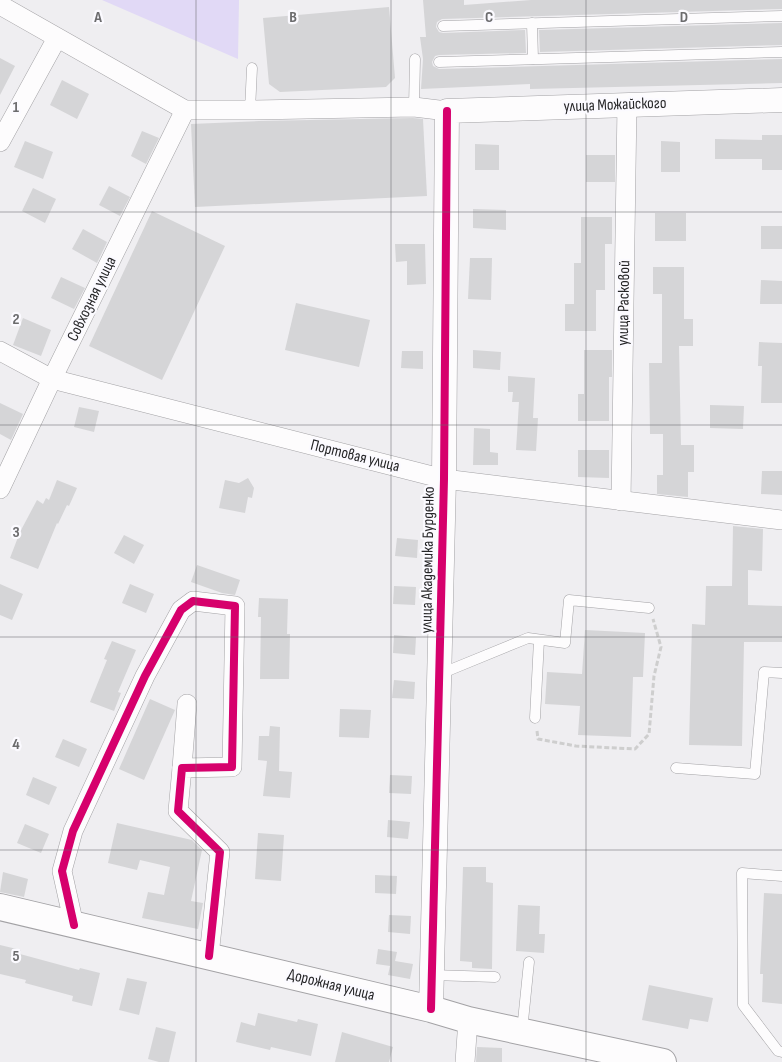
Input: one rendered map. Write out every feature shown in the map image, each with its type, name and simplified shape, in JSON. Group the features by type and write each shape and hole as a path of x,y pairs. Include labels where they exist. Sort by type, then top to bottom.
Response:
{"main road":[{"name":"Дорожная улица","path":"0,907 431,1009 468,1020 636,1059 663,1062"}],"street":[{"path":"0,4 185,110 414,107 448,111"},
{"path":"0,142 57,38"},
{"name":"улица Можайского","path":"448,111 782,100"},
{"name":"улица Расковой","path":"621,501 627,104"},
{"name":"Совхозная улица","path":"0,490 52,379 185,110"},
{"name":"улица Академика Бурденко","path":"431,1009 444,479 448,111"},
{"name":"Портовая улица","path":"0,351 52,379 444,479 782,520"},
{"path":"74,925 62,871 73,831 145,676 181,610 193,601 235,606 232,767 182,768"},
{"path":"187,704 178,812 220,852 209,956"},
{"path":"465,1062 468,1020"}],"lane":[{"path":"443,26 782,16"},
{"path":"532,23 533,59"},
{"path":"439,62 782,52"},
{"path":"414,107 415,59"},
{"path":"250,110 252,68"},
{"path":"782,520 782,531"},
{"path":"439,674 528,638 565,643 569,600 649,608"},
{"path":"535,718 539,640"},
{"path":"676,768 755,774 764,672 782,673"},
{"path":"782,876 742,873 743,1004 778,1051 782,1052"},
{"path":"522,1032 529,962"},
{"path":"432,975 495,977"}],"path":[{"path":"535,718 538,739 576,746 635,748 649,734 654,676 661,646 649,608"}],"shaded area":[{"path":"102,0 239,0 238,59"}],"building":[{"path":"423,0 464,0 464,5 531,0 782,0 782,9 442,19 437,22 436,27 439,32 443,33 525,30 526,53 439,55 435,56 432,62 433,66 439,69 782,59 782,83 530,89 530,84 421,89 423,59 420,37 426,37"},
{"path":"389,7 395,78 386,87 280,92 269,84 263,18"},
{"path":"782,23 782,45 540,52 539,30"},
{"path":"0,58 15,66 0,95"},
{"path":"62,80 89,94 77,119 50,105"},
{"path":"423,119 427,196 195,207 191,124"},
{"path":"142,131 159,138 146,164 131,156"},
{"path":"762,135 782,135 782,170 762,170 762,159 715,159 715,139 762,140"},
{"path":"25,141 53,152 43,179 14,167"},
{"path":"661,141 680,142 680,172 661,172"},
{"path":"475,144 499,145 499,170 475,170"},
{"path":"586,155 615,155 615,182 586,182"},
{"path":"109,186 130,197 120,216 99,205"},
{"path":"33,188 56,199 45,223 22,211"},
{"path":"473,209 506,210 506,230 473,228"},
{"path":"152,211 225,246 162,380 89,346"},
{"path":"655,213 686,213 686,241 655,241"},
{"path":"581,217 612,217 612,244 605,244 605,290 596,290 596,331 565,331 565,304 574,304 574,263 581,263"},
{"path":"761,226 782,226 782,249 761,249"},
{"path":"83,229 107,242 97,263 72,249"},
{"path":"395,244 425,244 426,284 407,285 407,261 396,262"},
{"path":"470,258 492,258 491,300 468,299"},
{"path":"653,267 684,267 684,319 693,319 693,346 679,346 681,445 694,445 694,472 688,472 688,497 657,494 657,475 663,475 663,434 650,434 649,363 662,363 662,294 653,294"},
{"path":"61,277 85,288 74,309 51,298"},
{"path":"761,280 782,281 782,304 760,304"},
{"path":"296,303 370,320 359,367 285,350"},
{"path":"23,318 51,330 41,356 13,345"},
{"path":"759,342 782,343 782,403 761,403 762,366 758,366"},
{"path":"473,350 501,352 500,370 473,368"},
{"path":"584,350 612,350 612,377 609,377 609,421 578,421 578,394 584,394"},
{"path":"402,351 423,351 423,369 401,368"},
{"path":"508,376 535,378 533,418 538,418 536,451 516,450 519,402 512,402 513,392 508,392"},
{"path":"0,403 23,414 11,440 0,434"},
{"path":"710,405 744,406 743,429 710,428"},
{"path":"79,407 99,411 94,432 74,427"},
{"path":"474,428 490,429 490,452 498,453 498,465 473,465"},
{"path":"578,450 609,450 609,478 578,477"},
{"path":"762,471 782,471 782,495 761,494"},
{"path":"248,478 254,488 252,498 248,497 245,513 219,508 225,480 239,483"},
{"path":"57,480 77,488 69,506 67,505 57,523 38,569 10,558 20,532 37,500 43,504 46,498 49,500"},
{"path":"733,526 763,529 762,571 748,570 748,605 782,606 782,642 744,642 742,746 689,745 692,624 705,625 706,586 732,586"},
{"path":"124,535 144,545 134,564 114,553"},
{"path":"397,538 418,540 417,558 395,556"},
{"path":"197,565 240,580 235,595 222,593 191,582"},
{"path":"0,584 23,594 12,620 0,615"},
{"path":"130,584 154,594 146,613 122,603"},
{"path":"394,586 416,587 415,605 393,604"},
{"path":"259,598 288,599 287,634 290,634 289,679 260,679 261,617 258,617"},
{"path":"585,630 645,633 643,677 633,677 631,737 578,735 580,706 545,704 547,672 582,674"},
{"path":"394,635 416,637 415,655 393,653"},
{"path":"112,641 136,650 118,692 121,693 114,711 90,702 107,660 104,659"},
{"path":"394,680 415,682 414,699 392,698"},
{"path":"150,699 175,710 144,780 119,769"},
{"path":"340,709 371,710 369,738 339,737"},
{"path":"270,726 280,727 279,771 292,772 290,798 263,796 267,761 258,760 259,736 269,736"},
{"path":"63,739 87,749 79,767 55,757"},
{"path":"390,775 412,776 411,794 389,793"},
{"path":"33,777 57,787 49,805 26,795"},
{"path":"388,820 410,822 408,839 387,837"},
{"path":"117,823 192,840 202,850 191,901 203,903 198,929 142,918 148,892 164,895 170,867 140,860 137,870 108,863"},
{"path":"25,824 49,834 41,853 17,843"},
{"path":"258,833 284,835 281,881 255,879"},
{"path":"463,867 486,867 486,882 493,883 492,969 472,968 472,962 460,961"},
{"path":"3,872 28,879 24,897 0,892"},
{"path":"375,875 397,876 396,894 375,893"},
{"path":"764,893 782,894 782,1004 762,1002 763,974 760,974"},
{"path":"518,905 540,906 539,934 545,934 544,953 516,951"},
{"path":"389,915 411,916 410,934 388,932"},
{"path":"0,945 21,950 20,954 79,970 80,968 100,973 92,1006 72,1001 73,996 25,983 26,980 0,974"},
{"path":"378,949 397,952 395,961 413,964 410,979 388,975 390,966 376,964"},
{"path":"127,978 147,982 139,1015 119,1010"},
{"path":"649,985 713,998 708,1022 690,1019 688,1029 642,1020"},
{"path":"258,1013 297,1022 298,1019 318,1024 311,1056 271,1047 270,1050 236,1042 241,1022 255,1026"},
{"path":"156,1027 176,1032 169,1062 148,1059"},
{"path":"342,1032 393,1047 389,1062 335,1062"},
{"path":"477,1047 502,1048 502,1062 476,1062"}],"cycle path":[{"path":"431,1009 444,479 447,111"},
{"path":"74,925 62,871 73,831 145,676 181,610 193,601 235,606 232,767 182,768 178,811 220,852 209,956"}]}
